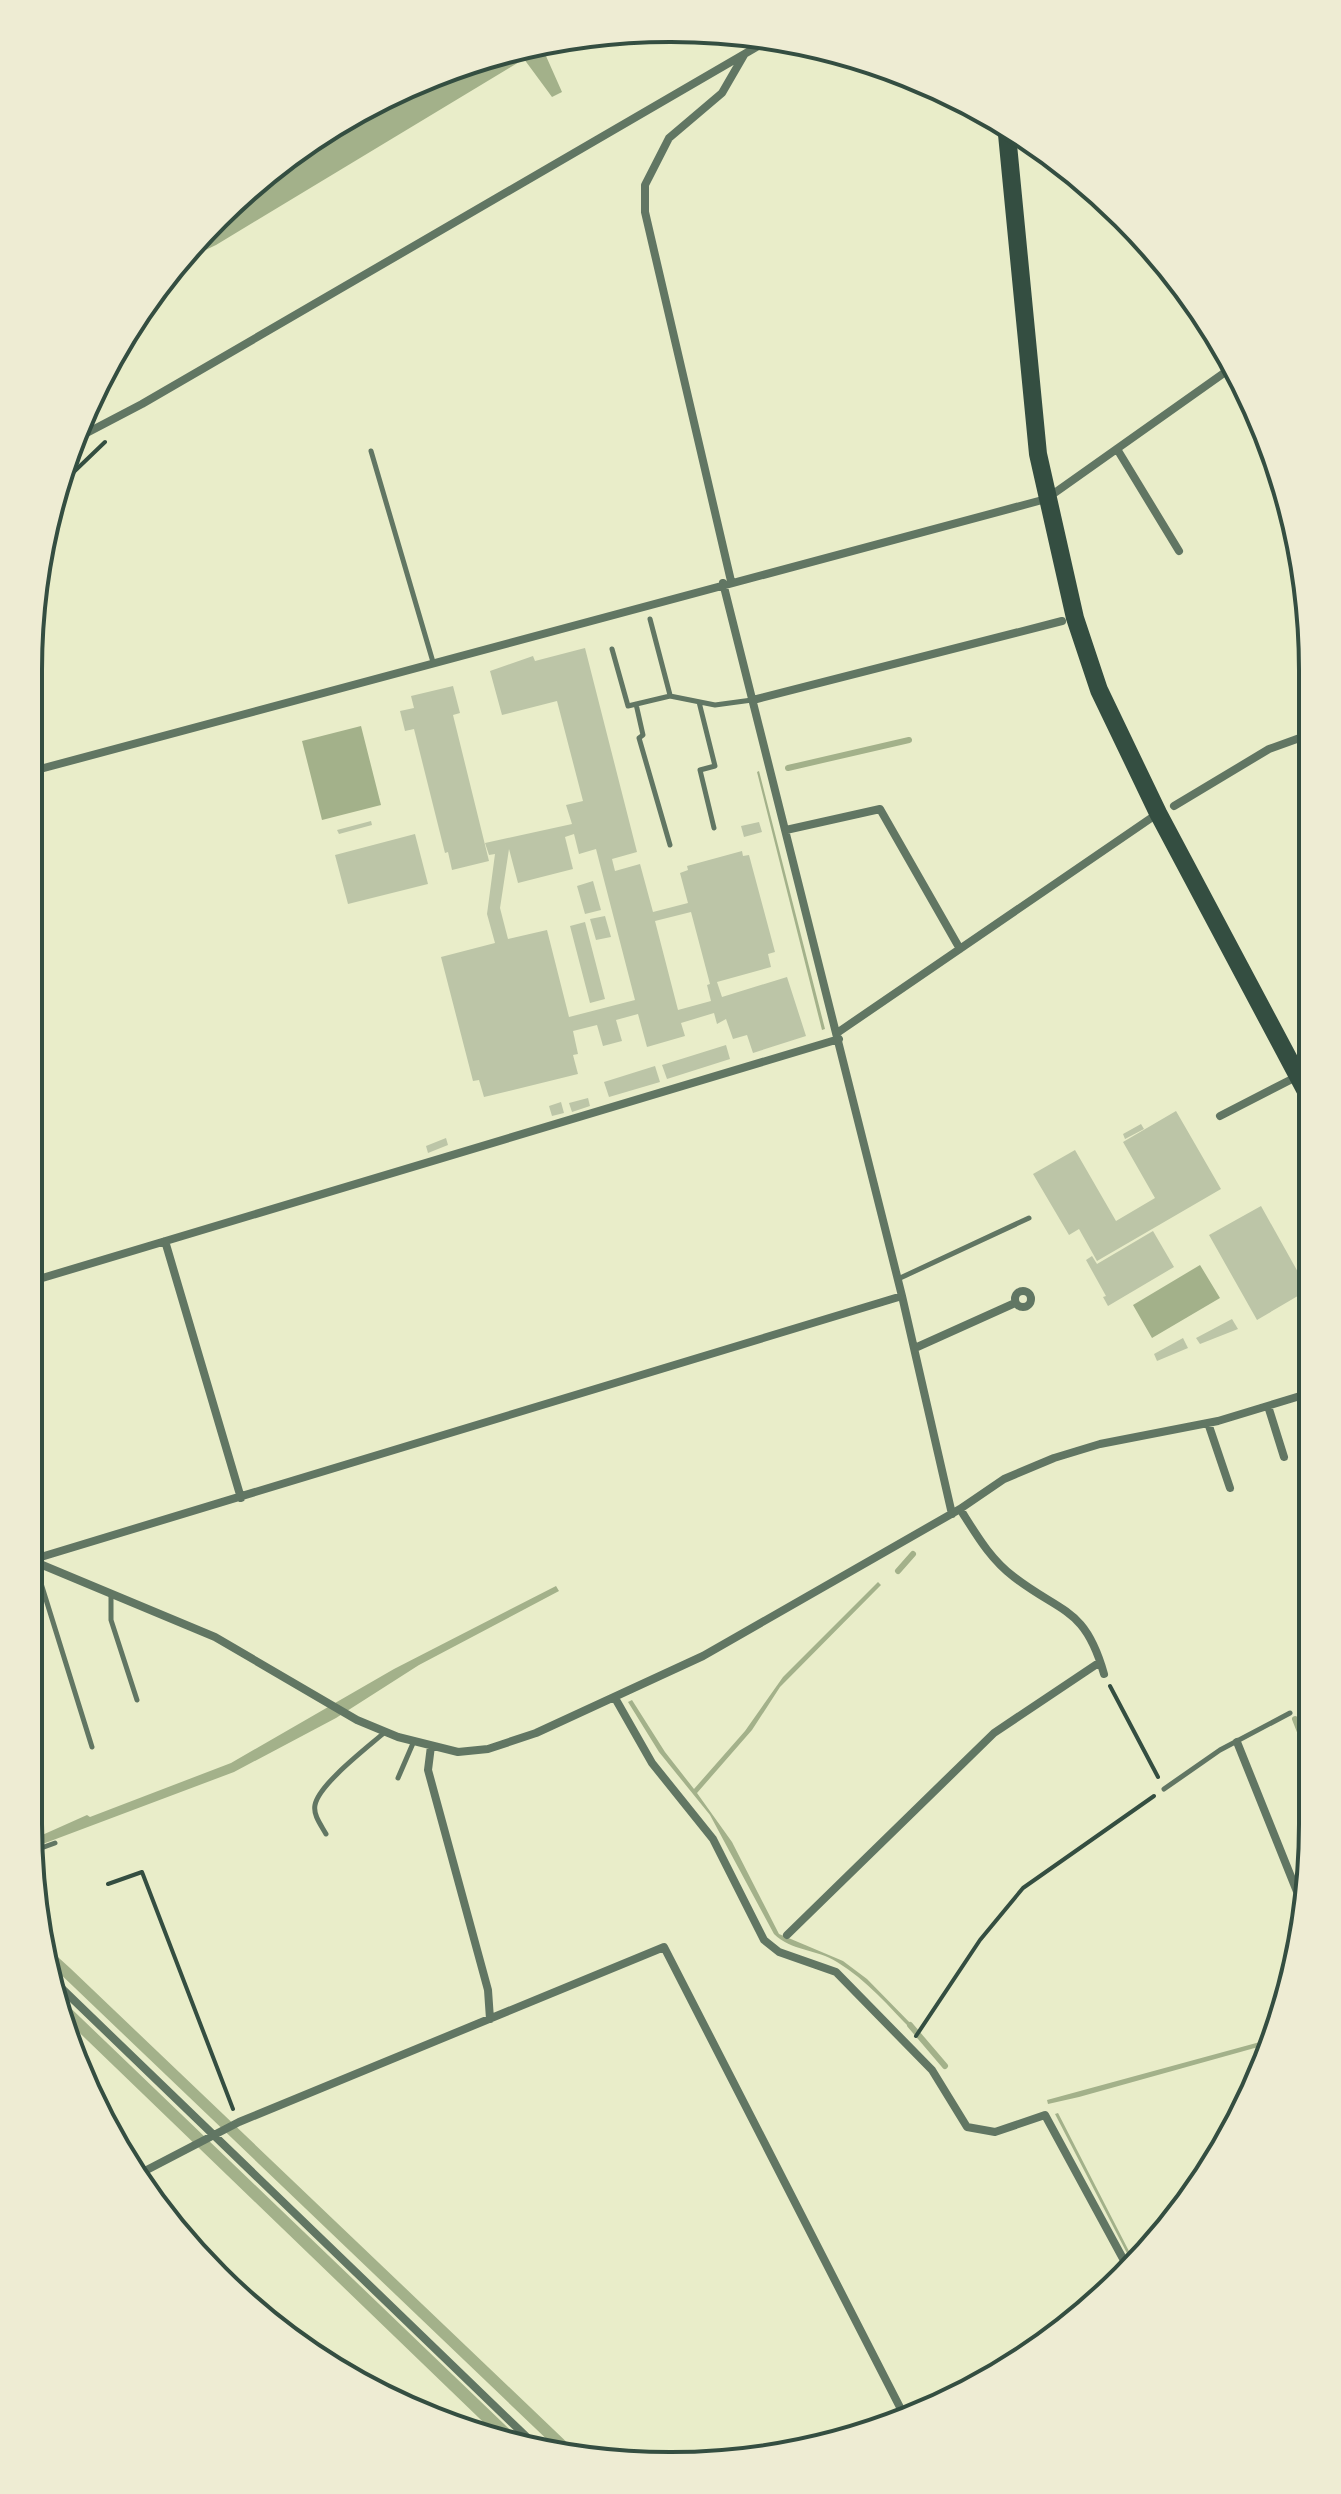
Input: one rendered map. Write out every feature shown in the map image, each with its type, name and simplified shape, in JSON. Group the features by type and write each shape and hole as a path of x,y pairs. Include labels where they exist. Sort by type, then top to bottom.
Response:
{"highway":[{"path":"1007,140 1026,353 1046,499 1075,618 1099,690 1166,809 1298,1076"}],"street":[{"path":"89,432 142,404 756,48"},
{"path":"745,54 722,93 669,138 645,185 645,212 753,700 956,1511 989,1555 1015,1578 1068,1610 1083,1624 1104,1674"},
{"path":"42,768 1046,499 1224,373"},
{"path":"1117,449 1179,551"},
{"path":"753,700 1062,621"},
{"path":"42,1278 838,1036 1166,809 1269,749 1299,738"},
{"path":"786,830 880,809 960,949"},
{"path":"1220,1116 1298,1076"},
{"path":"165,1241 241,1498"},
{"path":"42,1561 902,1296"},
{"path":"915,1348 1015,1303"},
{"path":"42,1568 111,1591 215,1637 357,1720 385,1732 458,1752 488,1749 615,1698 703,1656 956,1511 1004,1479 1054,1458 1100,1444 1208,1423 1299,1396"},
{"path":"1268,1406 1284,1457"},
{"path":"1208,1423 1230,1488"},
{"path":"787,1935 994,1733 1100,1662"},
{"path":"615,1698 652,1763 713,1839 764,1940 779,1952 836,1972 909,2043 932,2070 967,2127 995,2132 1045,2115 1123,2259"},
{"path":"1237,1742 1296,1888"},
{"path":"431,1746 428,1770 488,1990 490,2019"},
{"path":"146,2170 239,2122 664,1947 900,2408"},
{"path":"65,1991 524,2435"}],"lane":[{"path":"371,451 433,662"},
{"path":"650,619 670,696"},
{"path":"612,649 628,706 670,696 715,705 753,700"},
{"path":"699,702 715,766 700,770 714,828"},
{"path":"636,704 643,735 639,738 670,845"},
{"path":"898,1279 1029,1218"},
{"path":"111,1591 111,1620 137,1700"},
{"path":"42,1597 92,1747"},
{"path":"1164,1789 1237,1742 1290,1713"},
{"path":"326,1834 316,1816 315,1803 327,1785 385,1732"},
{"path":"398,1778 414,1741"},
{"path":"43,1848 55,1843"}],"path":[{"path":"74,472 113,434"},
{"path":"909,2043 923,2029 980,1940 1023,1888 1164,1789 1104,1674"},
{"path":"108,1884 142,1872 239,2122"}],"shaded area":[{"path":"545,55 562,92 552,97 524,59"},
{"path":"523,60 202,252 256,198 321,148 356,126 430,90 468,75"},
{"path":"361,726 381,805 322,820 302,741"},
{"path":"757,772 825,1029 822,1030"},
{"path":"1200,1265 1220,1298 1152,1338 1133,1305"},
{"path":"878,1582 881,1585 780,1687 752,1730 697,1793 732,1842 779,1934 843,1961 867,1979 916,2029 913,2031 848,1969 829,1958 788,1944 774,1934 710,1815 659,1752 628,1702 632,1700 665,1752 694,1789 745,1731 783,1677"},
{"path":"556,1586 559,1591 419,1665 336,1718 234,1772 42,1844 42,1835 87,1815 90,1817 231,1763 394,1669"},
{"path":"56,1955 568,2444 547,2440 60,1974"},
{"path":"69,2007 512,2432 486,2424 77,2030"},
{"path":"1260,2042 1258,2047 1079,2097 1048,2104 1047,2100"},
{"path":"1058,2113 1130,2252 1128,2254 1055,2114"}],"building":[{"path":"585,648 637,852 612,859 615,871 640,864 653,912 688,903 680,873 688,870 687,866 742,851 743,856 749,855 775,952 768,954 771,967 717,982 722,997 787,977 806,1036 753,1053 747,1035 733,1039 726,1019 717,1024 714,1013 681,1023 685,1036 647,1047 638,1014 616,1020 622,1041 603,1046 597,1025 573,1031 578,1054 573,1055 578,1074 484,1097 479,1080 473,1081 441,957 495,943 487,914 495,854 489,855 485,843 572,824 566,805 583,801 557,701 502,715 490,671 533,656 535,661","holes":["574,834 579,854 596,849 635,1000 569,1017 547,930 508,939 500,908 509,849 518,883 573,869 565,837","691,912 710,984 707,985 711,1001 678,1010 655,921"]},
{"path":"453,686 460,713 453,715 489,861 452,870 414,729 405,731 400,711 414,708 411,696"},
{"path":"371,821 372,825 339,834 337,830"},
{"path":"759,822 762,832 744,837 741,826"},
{"path":"415,834 428,884 348,904 335,855"},
{"path":"593,881 601,910 585,914 577,886"},
{"path":"605,916 611,937 596,940 590,919"},
{"path":"585,922 605,999 590,1003 570,926"},
{"path":"726,1045 730,1059 667,1079 662,1065"},
{"path":"655,1066 660,1082 609,1097 604,1082"},
{"path":"588,1098 590,1106 572,1112 569,1103"},
{"path":"561,1102 564,1113 552,1116 549,1106"},
{"path":"1176,1111 1221,1189 1097,1261 1079,1229 1069,1235 1033,1174 1075,1150 1116,1221 1155,1198 1123,1142"},
{"path":"1141,1124 1144,1129 1125,1139 1123,1134"},
{"path":"446,1138 448,1145 428,1153 426,1146"},
{"path":"1261,1206 1299,1274 1299,1295 1257,1320 1209,1235"},
{"path":"1153,1231 1174,1267 1108,1306 1103,1297 1106,1296 1086,1260 1092,1256 1097,1264"},
{"path":"1232,1319 1238,1329 1200,1344 1196,1338"},
{"path":"1183,1338 1188,1348 1157,1361 1154,1354"}],"waterway":[{"path":"788,768 909,740"},
{"path":"898,1571 913,1554"},
{"path":"1295,1719 1299,1729"},
{"path":"910,2025 945,2066"}]}
